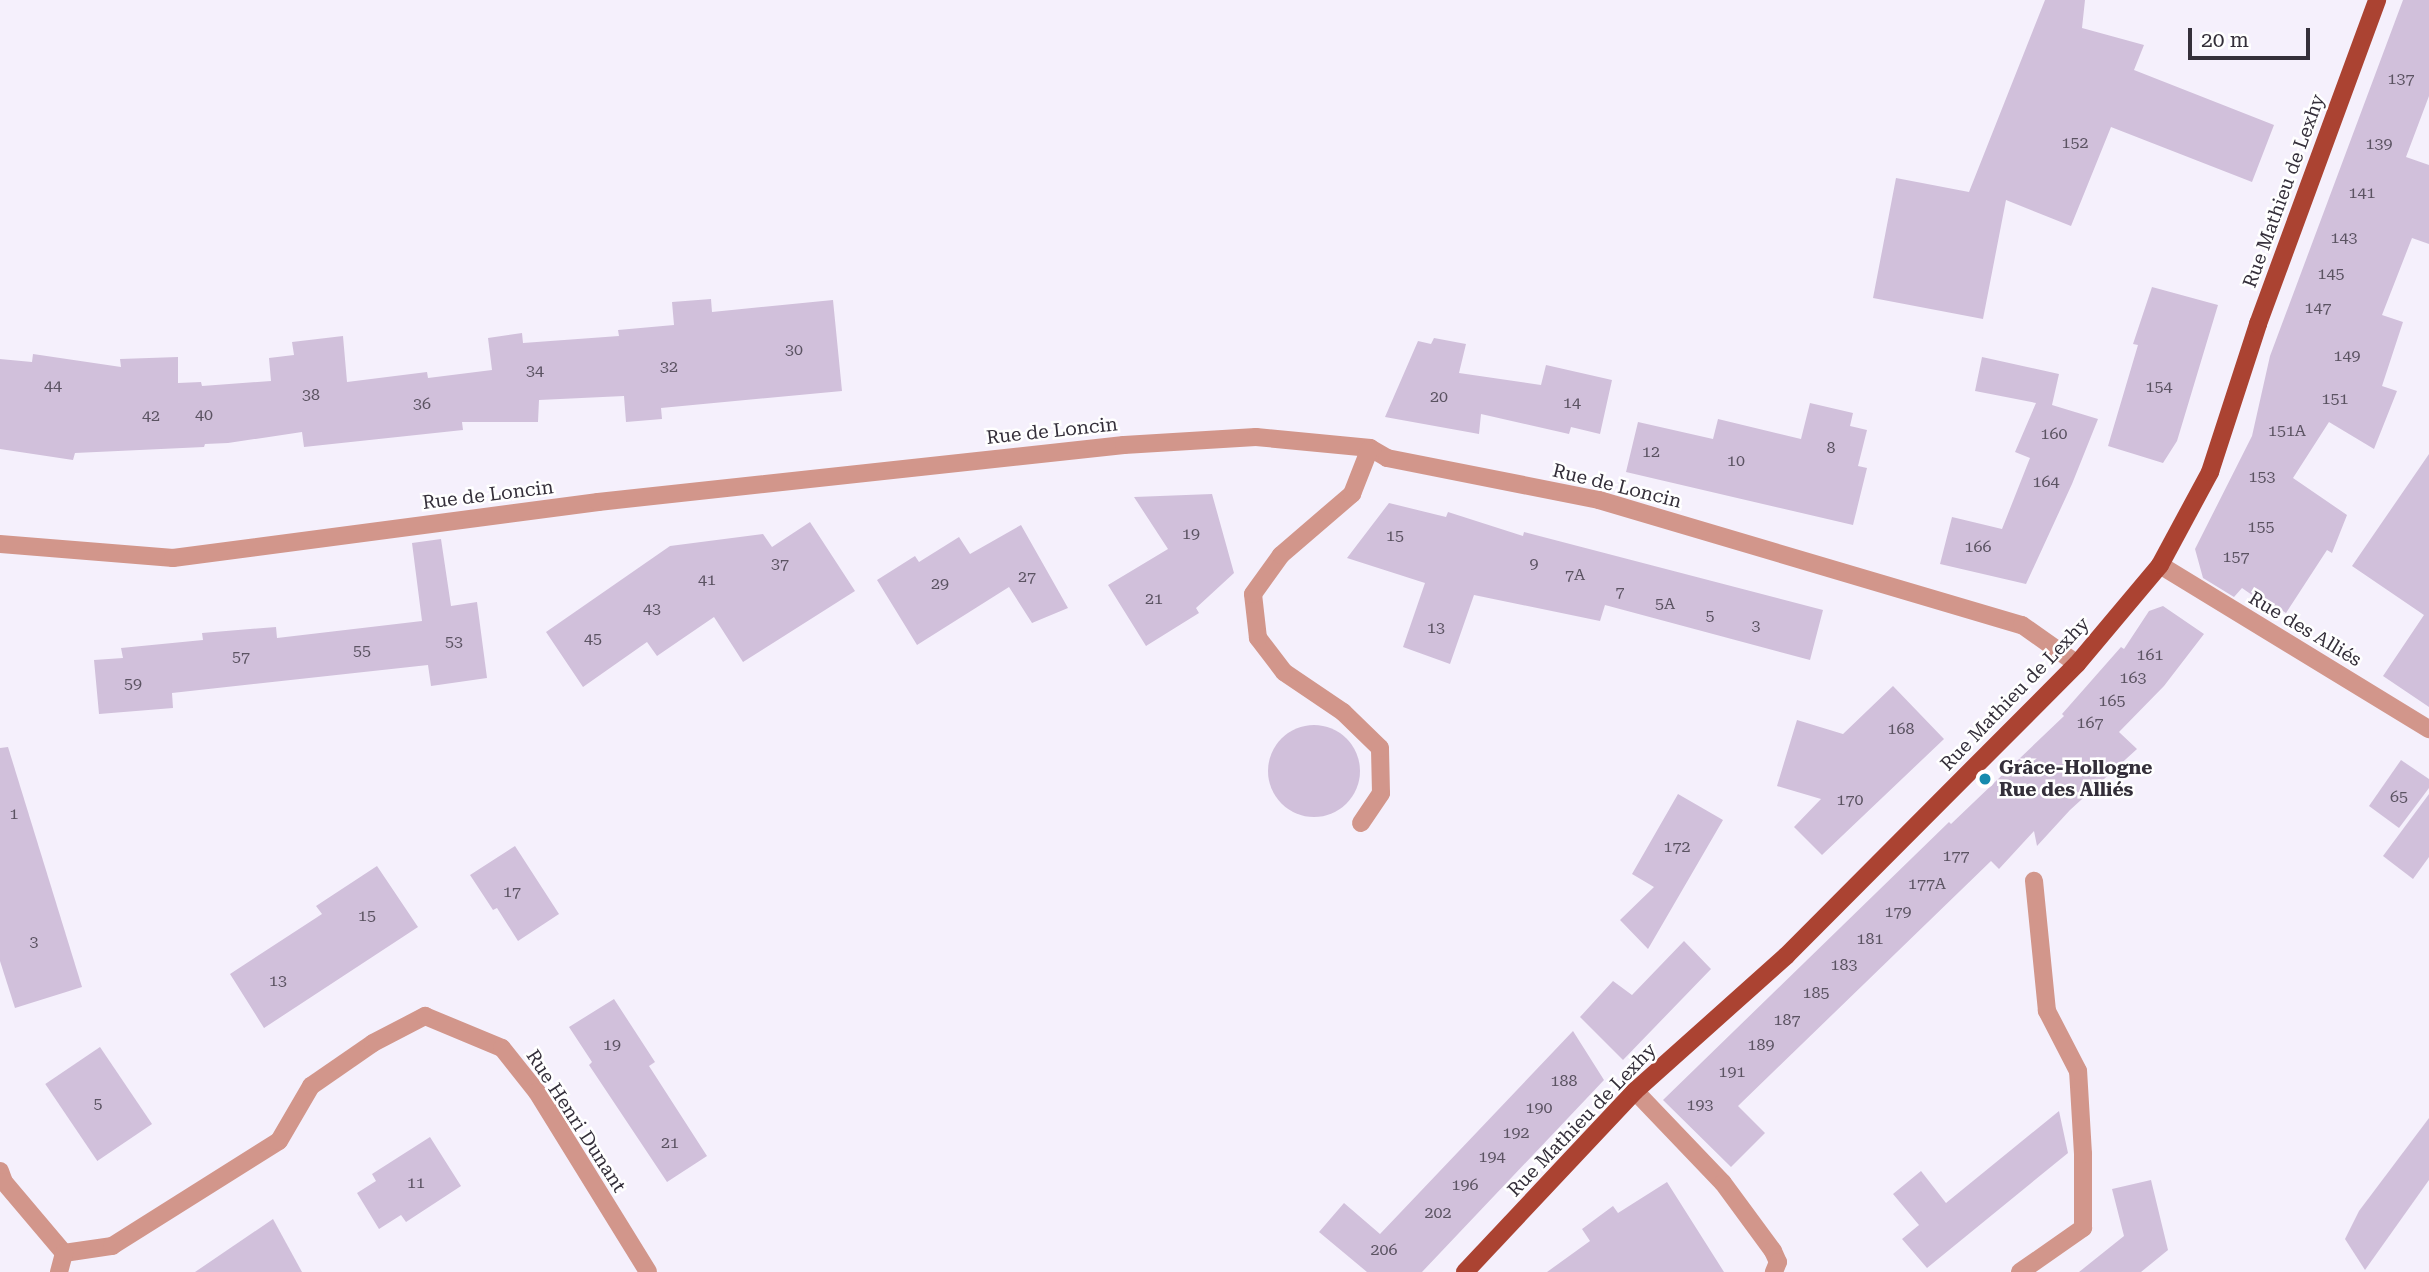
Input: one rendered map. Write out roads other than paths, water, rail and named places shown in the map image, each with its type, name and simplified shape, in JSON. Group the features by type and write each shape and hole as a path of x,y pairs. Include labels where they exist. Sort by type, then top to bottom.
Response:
{"main road":[{"name":"Rue Mathieu de Lexhy","path":"1465,1272 1634,1091 1786,956 2077,664 2160,565 2210,472 2258,324 2377,0"}],"street":[{"name":"Rue de Loncin","path":"0,544 173,558 598,502 1124,444 1256,437 1370,448 1387,458 1599,500 2022,625 2077,664"},
{"path":"1361,823 1381,793 1380,748 1343,712 1284,672 1258,638 1253,594 1281,555 1352,495 1370,448"},
{"name":"Rue des Alliés","path":"2160,565 2429,729"},
{"path":"2020,1272 2083,1228 2083,1154 2078,1071 2046,1012 2034,881"},
{"name":"Rue Henri Dunant","path":"64,1253 112,1247 279,1140 311,1086 373,1042 425,1016 502,1048 537,1092 649,1272"},
{"path":"1634,1091 1723,1183 1773,1251 1777,1262 1774,1272"},
{"path":"0,1171 4,1182 64,1253 59,1272"}],"place":[{"name":"Grâce-Hollogne Rue des Alliés","path":"1985,779"}]}
